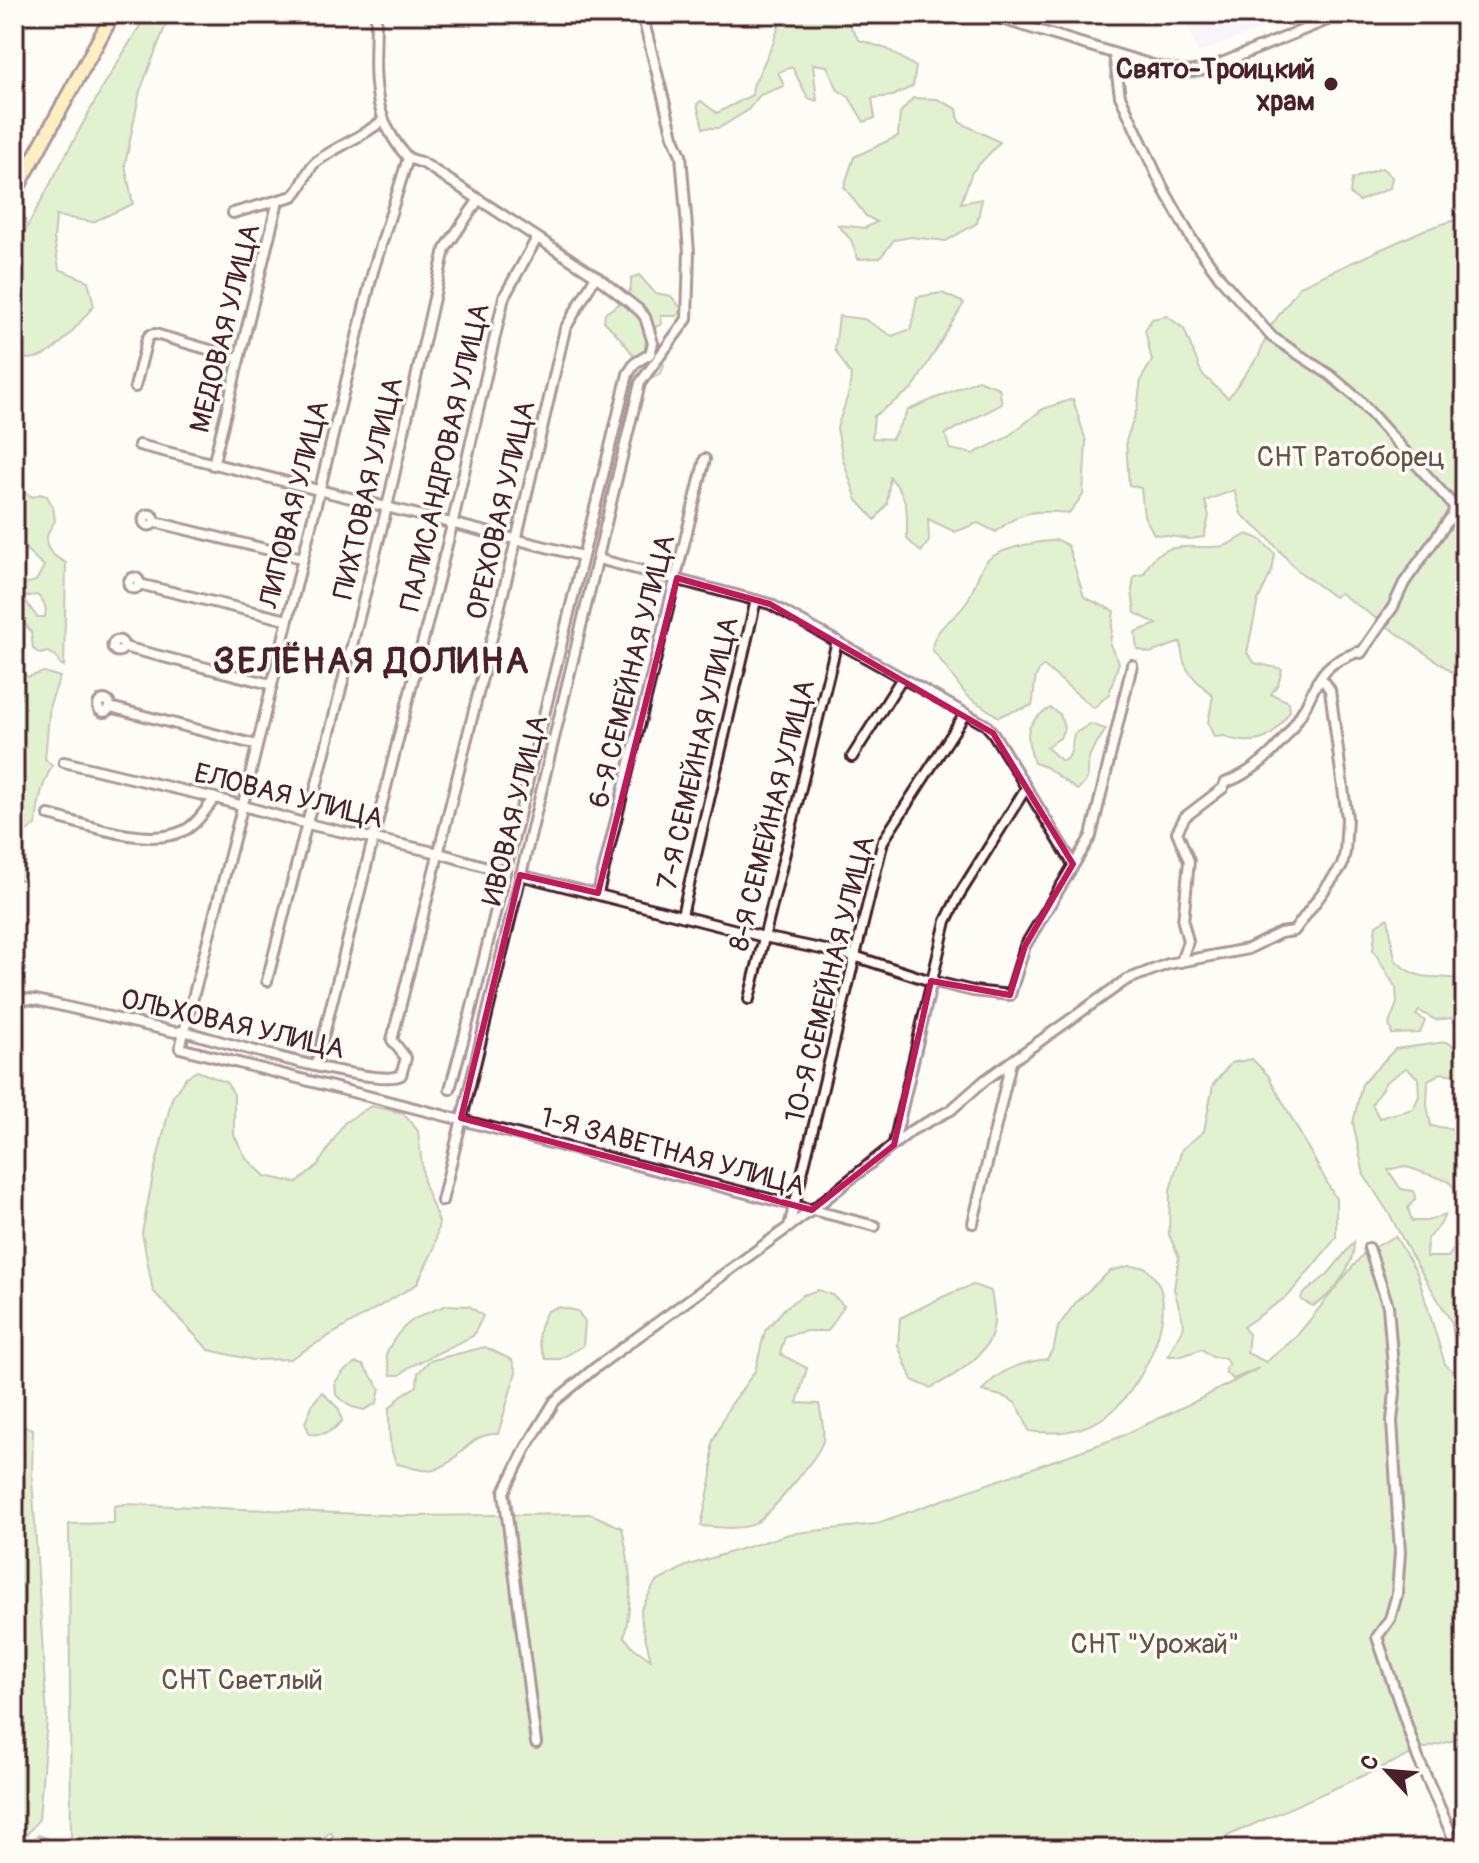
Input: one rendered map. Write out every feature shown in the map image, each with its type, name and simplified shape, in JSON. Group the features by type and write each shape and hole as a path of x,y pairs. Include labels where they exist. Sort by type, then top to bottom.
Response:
{"highway":[{"path":"14,194 113,14"}],"street":[{"path":"376,14 377,102 382,121 408,158 423,163 596,276"},
{"name":"ИВОВАЯ УЛИЦА","path":"442,1201 640,383 687,319 689,252 681,155 673,136 642,14"},
{"path":"985,14 1114,54 1187,72 1207,69 1342,14"},
{"path":"1114,54 1120,96 1162,186 1191,238 1221,279 1272,337 1344,386 1395,437 1454,506 1465,509"},
{"path":"233,213 293,196 300,190 307,171 315,162 382,121"},
{"name":"ЛИПОВАЯ УЛИЦА","path":"180,1048 373,271 408,158"},
{"name":"ПИХТОВАЯ УЛИЦА","path":"267,981 387,507 445,249 479,199"},
{"name":"МЕДОВАЯ УЛИЦА","path":"213,465 278,201"},
{"name":"ПАЛИСАНДРОВАЯ УЛИЦА","path":"316,1066 452,525 506,290 537,238"},
{"name":"ИВОВАЯ УЛИЦА","path":"450,1089 628,374 630,367 646,358 653,348 645,317 596,276"},
{"name":"ОРЕХОВАЯ УЛИЦА","path":"392,1040 516,541 565,329 596,276"},
{"path":"135,387 150,335 238,358"},
{"path":"139,445 582,556"},
{"name":"6-Я СЕМЕЙНАЯ УЛИЦА","path":"598,893 705,459"},
{"path":"1181,962 1188,941 1183,922 1189,861 1177,832 1180,823 1223,788 1225,783 1238,778 1279,747 1297,721 1317,682 1332,664 1361,653 1393,607 1404,583 1453,514 1454,506"},
{"path":"155,522 302,558"},
{"path":"598,559 773,606 986,725 1073,864"},
{"path":"139,584 287,620"},
{"name":"7-Я СЕМЕЙНАЯ УЛИЦА","path":"682,915 756,600"},
{"name":"8-Я СЕМЕЙНАЯ УЛИЦА","path":"749,999 837,641"},
{"path":"124,647 270,684"},
{"path":"520,875 764,937 854,956 931,981 973,991 1010,995 1025,946 1095,825 1132,665"},
{"path":"852,757 902,678"},
{"path":"536,1743 504,1492 555,1401 595,1368 812,1210 912,1130 951,1110 1011,1061 1126,980 1181,962 1248,949 1280,933 1294,931 1342,866 1347,818 1330,690 1324,681 1317,682"},
{"path":"110,707 257,745"},
{"name":"10-Я СЕМЕЙНАЯ УЛИЦА","path":"788,1228 887,833 965,714"},
{"name":"ЕЛОВАЯ УЛИЦА","path":"64,762 215,798 307,824 439,853 504,872"},
{"path":"894,1145 946,921 954,903 1026,788"},
{"path":"49,815 140,836 165,835 190,827 215,798"},
{"path":"1062,846 1085,847"},
{"name":"ОЛЬХОВАЯ УЛИЦА","path":"14,998 36,1000 175,1032 183,1031 316,1066 397,1078 404,1070 406,1058 392,1040"},
{"name":"1-Я ЗАВЕТНАЯ УЛИЦА","path":"180,1048 875,1226"},
{"path":"973,1223 1011,1061"},
{"path":"1369,1248 1388,1306 1395,1392 1392,1421 1400,1552 1397,1594 1390,1619 1377,1637 1418,1758 1458,1849"}],"highlighted area":[{"path":"677,578 770,604 993,733 1073,864 1025,946 1010,995 931,981 894,1145 812,1210 461,1118 520,875 598,893"}],"shaded area":[{"path":"1183,14 1300,14 1198,53"}],"green space":[{"path":"147,14 170,14 140,91 125,165 133,204 93,222 56,216 54,239 59,269 88,281 94,306 49,353 26,359 14,355 14,251 101,90"},
{"path":"783,14 842,14 859,40 887,49 916,67 913,86 893,96 872,98 875,118 864,122 849,97 838,90 827,66 813,64 817,101 808,98 792,67 778,72 784,86 760,95 747,111 719,128 703,128 697,104 701,101 717,113 752,95"},
{"path":"913,98 937,99 957,109 959,122 1000,142 972,172 961,203 982,199 977,223 946,241 911,237 894,240 880,258 858,259 851,240 838,225 865,228 877,222 866,216 844,187 854,157 898,136 900,113"},
{"path":"1382,168 1392,177 1390,188 1359,201 1350,194 1352,179"},
{"name":"СНТ Ратоборец","path":"1455,220 1465,236 1465,681 1340,593 1334,597 1296,569 1241,514 1234,490 1205,501 1209,516 1204,537 1190,539 1154,534 1144,516 1141,488 1129,485 1126,441 1137,409 1141,379 1152,361 1145,330 1152,319 1167,316 1184,329 1202,374 1228,398 1259,355 1271,326 1300,286 1424,230"},
{"path":"639,275 655,293 671,296 682,309 677,316 661,316 662,324 647,331 644,355 659,358 664,365 661,373 648,381 636,379 634,356 604,321 605,313 628,295 631,278"},
{"path":"942,293 964,303 913,388 874,416 872,438 892,439 908,410 978,380 999,388 1002,404 945,434 950,449 973,454 1006,438 1043,409 1073,399 1086,441 1083,495 1069,513 1030,513 1013,519 996,532 978,523 955,532 928,519 929,541 921,552 907,539 906,506 890,477 887,504 875,520 857,500 843,460 837,428 849,392 851,375 835,350 839,316 864,319 892,336 911,329 917,297"},
{"path":"14,470 23,492 33,497 40,494 47,496 53,507 55,521 46,541 53,555 66,563 64,666 56,656 48,652 40,654 33,649 31,632 14,609 19,600 27,603 37,617 45,617 46,610 37,595 21,597 15,592 20,585 36,581 44,566 21,545 14,547"},
{"path":"1247,534 1260,539 1275,554 1272,571 1258,600 1247,653 1255,663 1282,669 1271,694 1289,702 1290,711 1266,738 1252,741 1214,737 1208,723 1213,696 1186,666 1181,642 1150,653 1137,649 1135,632 1157,624 1135,613 1132,591 1134,576 1144,574 1151,562 1168,549 1224,546"},
{"path":"1058,540 1068,546 1084,597 1114,611 1110,645 1119,662 1109,694 1094,708 1044,666 1037,674 1032,705 999,717 967,696 932,649 936,635 967,601 988,560 1017,547"},
{"path":"14,672 28,677 44,672 60,677 50,704 45,759 52,766 41,795 36,825 26,831 14,830 14,744 20,727 17,710 22,695 14,681"},
{"path":"1050,708 1060,714 1064,728 1060,738 1046,747 1062,761 1070,754 1074,734 1090,724 1106,729 1091,753 1086,781 1077,790 1046,767 1034,763 1028,731 1035,720"},
{"path":"14,846 26,858 24,880 14,880"},
{"path":"1388,918 1395,960 1404,968 1421,976 1465,981 1465,1035 1451,1018 1436,1020 1419,1011 1416,1015 1425,1021 1420,1033 1392,1034 1389,1024 1397,1003 1396,988 1373,950 1376,925"},
{"path":"1446,1042 1465,1051 1465,1090 1455,1075 1441,1073 1428,1080 1427,1105 1431,1126 1455,1129 1465,1115 1465,1368 1457,1364 1452,1323 1364,1175 1353,1123 1362,1084 1395,1049","holes":["1406,1068 1418,1078 1419,1096 1413,1109 1379,1118 1372,1104 1386,1082","1404,1166 1448,1181 1460,1194 1463,1236 1448,1257 1426,1257 1427,1239 1445,1215 1427,1221 1412,1221 1408,1208 1415,1199 1414,1191 1401,1189 1388,1170"]},
{"path":"1252,1059 1268,1075 1336,1199 1336,1238 1289,1295 1243,1327 1249,1334 1247,1353 1266,1362 1296,1337 1363,1254 1395,1236 1417,1273 1445,1364 1465,1383 1465,1737 1423,1749 1198,1849 696,1849 677,1841 691,1849 319,1849 333,1836 330,1832 312,1849 71,1849 69,1524 114,1523 114,1506 125,1504 408,1516 591,1514 622,1528 630,1582 624,1637 651,1660 641,1610 655,1583 686,1566 789,1534 875,1524 1117,1438 1259,1368 1233,1379 1226,1373 1229,1365 1225,1358 1212,1357 1202,1349 1182,1356 1168,1356 1184,1325 1174,1289 1179,1257 1169,1235 1170,1190 1182,1149 1204,1131 1213,1085 1231,1063"},
{"path":"197,1071 226,1082 234,1094 234,1135 246,1158 265,1176 297,1183 318,1165 344,1123 371,1106 403,1113 418,1131 424,1184 439,1222 434,1249 417,1284 290,1359 253,1360 209,1350 153,1291 142,1233 172,1098 186,1077"},
{"path":"1354,1242 1347,1269 1328,1294 1313,1306 1301,1300 1302,1295 1328,1274"},
{"path":"1129,1266 1145,1267 1156,1279 1162,1297 1162,1315 1159,1334 1142,1373 1106,1416 1088,1426 1069,1431 1029,1431 1013,1401 982,1391 1011,1368 1047,1359 1054,1347 1058,1327 1076,1302 1110,1271"},
{"path":"973,1285 991,1291 994,1324 985,1348 959,1372 930,1388 912,1380 898,1345 900,1318"},
{"path":"818,1290 833,1295 844,1306 828,1331 806,1331 785,1336 780,1354 807,1368 797,1403 819,1404 824,1432 820,1448 793,1484 756,1523 737,1528 701,1526 712,1475 712,1443 728,1409 755,1371 765,1331 785,1308 803,1295"},
{"path":"447,1305 469,1306 483,1316 473,1336 409,1367 400,1375 391,1375 386,1354 397,1335 418,1317"},
{"path":"558,1307 578,1311 585,1322 583,1346 560,1359 546,1359 540,1346 539,1330 547,1311"},
{"path":"485,1347 512,1360 516,1372 498,1434 479,1438 451,1461 434,1470 397,1464 391,1444 389,1409 402,1395 417,1386 418,1373 429,1361"},
{"path":"356,1363 363,1365 380,1388 377,1403 364,1410 352,1407 336,1395 335,1382"},
{"path":"322,1392 339,1409 342,1421 328,1432 310,1434 305,1423 313,1403"},
{"path":"14,1424 33,1429 32,1477 47,1719 39,1819 15,1849"},
{"path":"38,1835 47,1838 54,1849 23,1849"}],"place":[{"name":"Свято-Троицкий храм","path":"1331,84"}],"district":[{"name":"ЗЕЛЁНАЯ ДОЛИНА","path":"372,660"}],"park label":[{"name":"СНТ \"Урожай\"","path":"1155,1643"},
{"name":"СНТ Светлый","path":"242,1679"}]}
